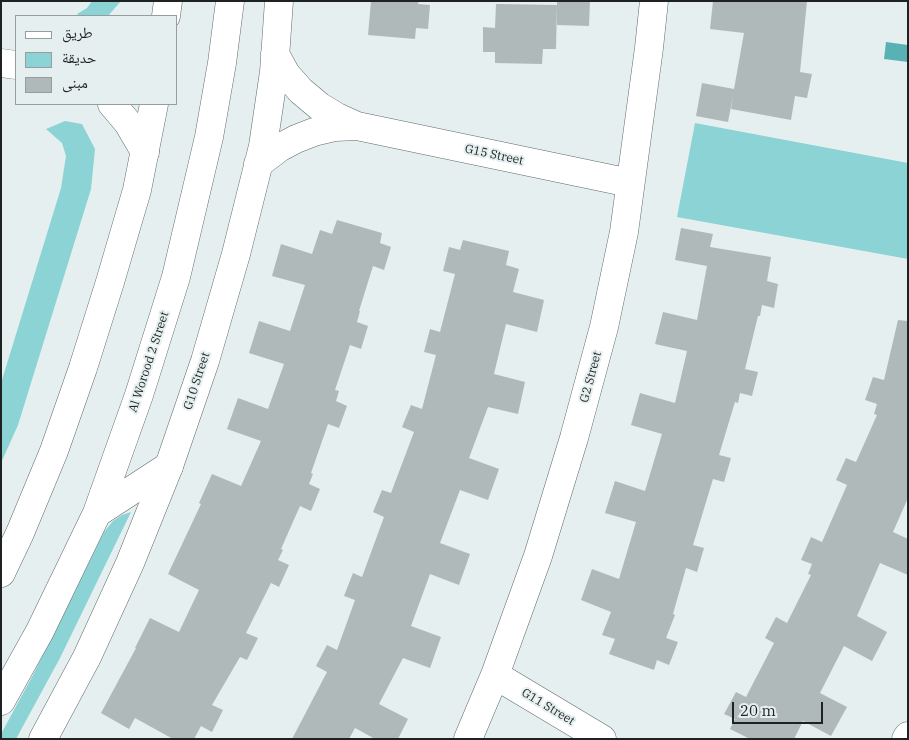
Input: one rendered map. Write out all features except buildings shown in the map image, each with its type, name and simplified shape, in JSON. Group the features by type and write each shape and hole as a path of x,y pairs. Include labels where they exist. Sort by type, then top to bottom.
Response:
{"street":[{"path":"166,15 168,1"},
{"name":"Al Worood 2 Street","path":"1,701 40,631 97,513 139,395 176,277 209,137 222,64 230,1"},
{"name":"G10 Street","path":"43,739 86,657 126,572 169,466 210,343 236,254 262,146 275,54 279,1"},
{"name":"G2 Street","path":"468,739 495,675 538,556 604,327 624,232 654,1"},
{"name":"G15 Street","path":"275,54 286,74 301,91 337,118 357,126 630,183"},
{"path":"1,63 15,65"},
{"path":"113,105 128,123 145,152"},
{"path":"1,572 20,533 54,451 84,368 137,190 154,105"},
{"name":"G15 Street","path":"258,164 279,148 314,132 335,127 357,126"},
{"path":"97,513 169,466"},
{"name":"G11 Street","path":"495,675 602,739"}],"green space":[{"path":"92,1 121,1 109,15 77,14 87,8"},
{"path":"65,121 82,124 95,149 91,189 18,425 1,463 1,383 61,188 66,156 62,143 46,129"},
{"path":"695,123 908,163 908,259 677,217"},
{"path":"131,512 60,658 16,739 1,739 1,734 33,675 104,532 113,521"}],"shaded area":[{"path":"886,42 908,45 908,62 884,59"}]}
